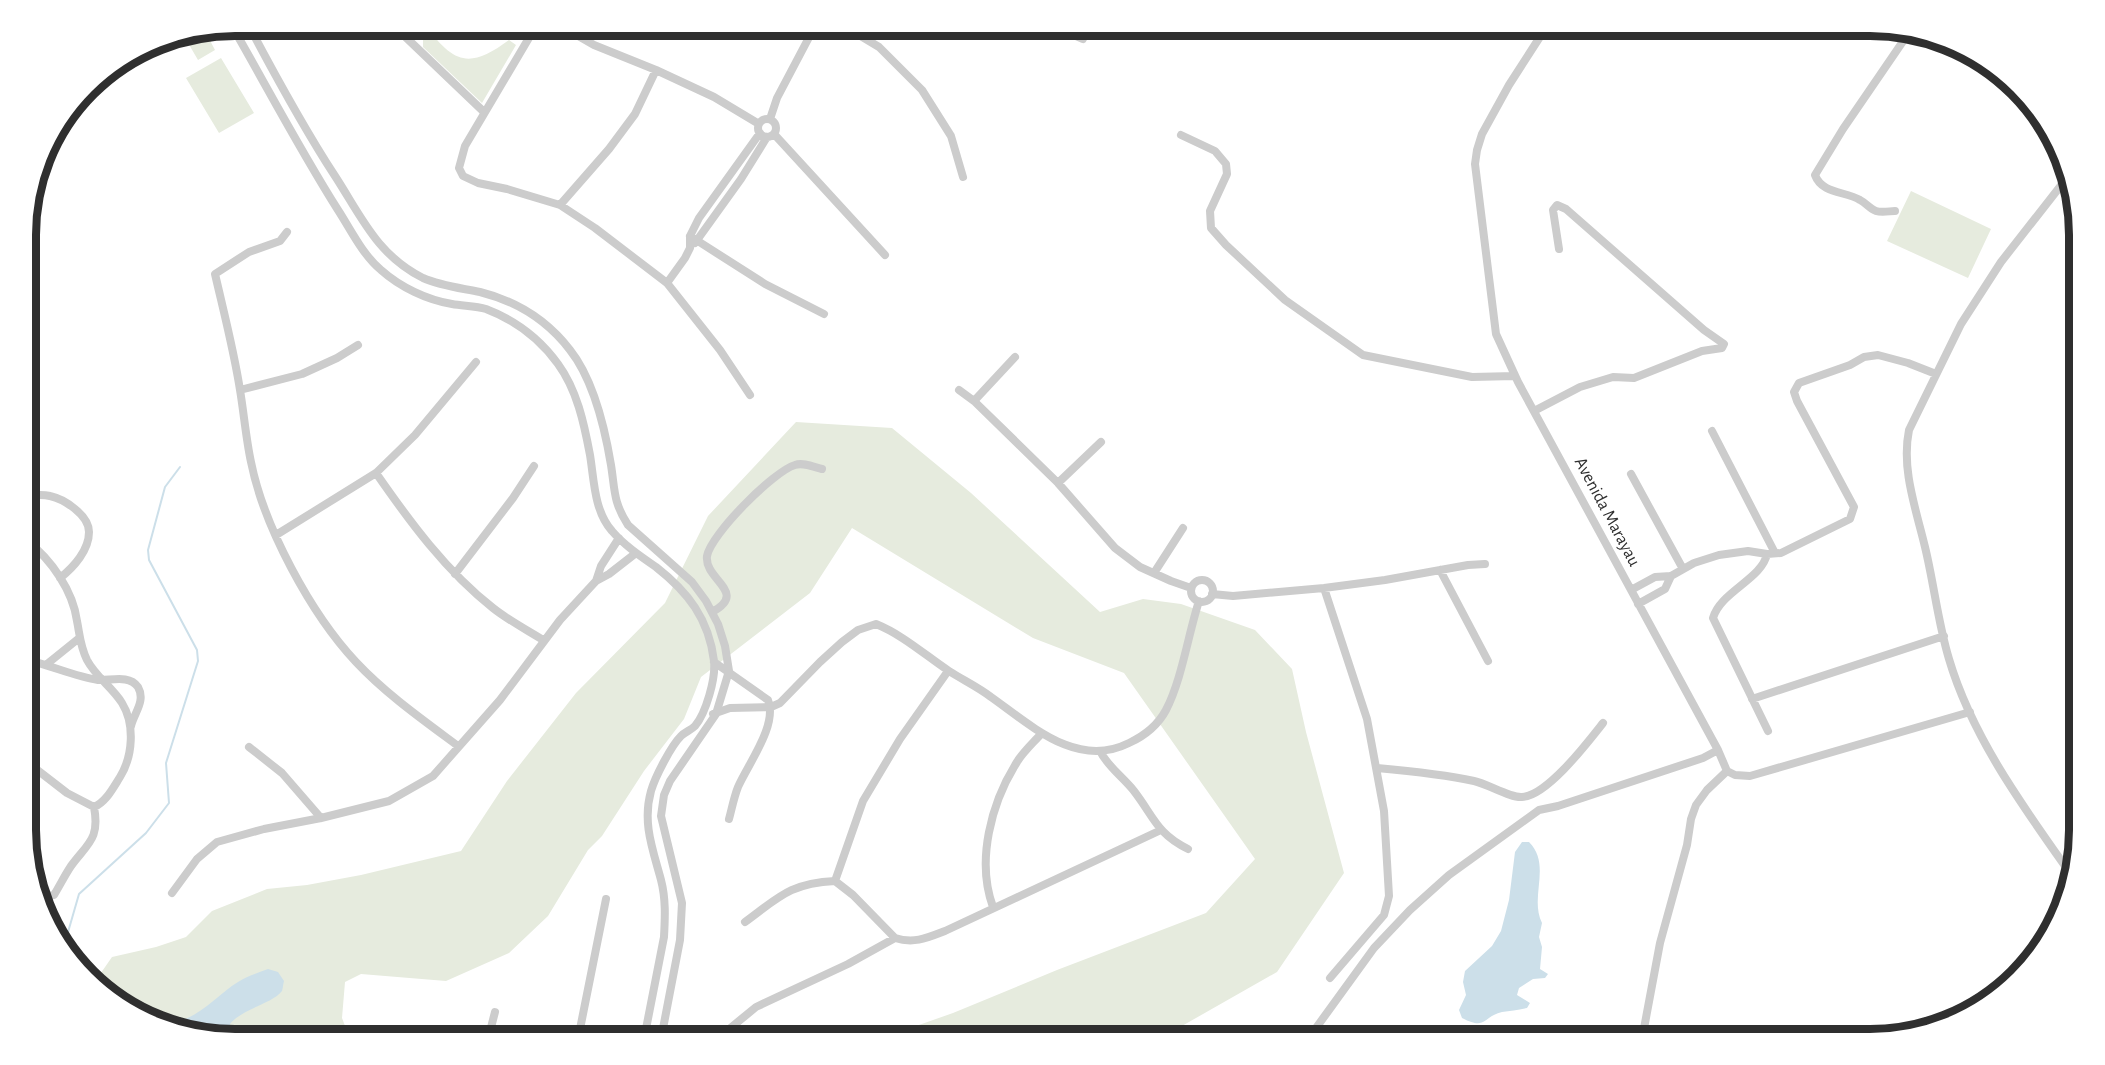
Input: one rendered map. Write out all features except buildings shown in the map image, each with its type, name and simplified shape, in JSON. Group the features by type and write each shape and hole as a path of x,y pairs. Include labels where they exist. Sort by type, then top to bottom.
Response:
{"street":[{"path":"238,36 320,182 363,250 381,270 402,284 438,302 483,308 514,323 536,339 557,362 570,381 575,394 586,436 600,509 606,523 619,538 658,569 693,602 705,624 714,662 710,694 694,726 679,738 657,774 648,804 648,831 662,882 665,922 646,1029"},
{"path":"254,36 303,127 360,218 384,251 422,278 512,302 538,318 571,350 582,368 603,432 617,506 628,525 692,582 712,612 724,646 729,671 717,714 670,781 664,795 662,816 681,903 680,940 663,1029"},
{"path":"404,36 484,112"},
{"path":"530,36 484,112 460,158 459,168 463,176 478,183 560,205 595,228 667,283 720,350 750,395"},
{"path":"578,36 741,111 765,132 885,255"},
{"path":"770,119 777,98 810,36"},
{"path":"861,36 879,47 922,90 951,136 963,177"},
{"path":"1076,36 1083,39"},
{"name":"Avenida Marayau","path":"1541,36 1509,86 1482,134 1476,150 1475,164 1496,334 1515,376 1718,750 1727,771"},
{"path":"1896,211 1875,211 1857,198 1824,187 1815,175 1843,129 1904,39"},
{"path":"560,205 609,149 635,114 656,70"},
{"path":"765,132 765,119 770,119"},
{"path":"667,283 690,248 699,218 765,132 776,126 770,119"},
{"path":"1180,135 1215,150 1226,164 1227,174 1210,211 1211,228 1285,300 1363,355 1472,377 1515,376"},
{"path":"2062,184 2001,262 1961,324 1910,430 1906,445 1906,461 1948,658 1970,712 2015,797 2065,866"},
{"path":"1534,411 1580,387 1613,377 1634,378 1702,351 1722,348 1724,344 1704,330 1566,209 1557,205 1553,210 1559,249"},
{"path":"347,225 360,218"},
{"path":"287,232 280,241 249,252 215,274 232,347 251,463 276,535 302,587 356,662 387,692 458,746"},
{"path":"694,238 765,284 824,314"},
{"path":"1702,351 1707,343 1704,330"},
{"path":"240,390 302,374 337,358 358,345"},
{"path":"1631,590 1655,577 1671,576 1719,555 1748,551 1781,553 1850,519 1854,507 1797,401 1794,392 1799,383 1864,357 1878,355 1908,363 1935,374"},
{"path":"974,401 1015,357"},
{"path":"276,535 376,473 415,435 476,362"},
{"path":"959,390 974,401 1058,483 1114,548 1140,567 1191,588"},
{"path":"1712,431 1771,554"},
{"path":"586,436 603,432"},
{"path":"1058,483 1101,442"},
{"path":"590,455 609,455"},
{"path":"712,612 725,602 727,592 708,567 707,555 726,526 770,480 786,469 798,463 822,469"},
{"path":"455,574 513,498 534,466"},
{"path":"376,473 413,525 455,574 494,609 543,640"},
{"path":"1631,474 1683,569"},
{"path":"36,495 51,496 69,505 81,516 89,529 88,542 80,557 60,578"},
{"path":"1154,573 1183,528"},
{"path":"596,581 619,538"},
{"path":"36,549 60,578 72,602 77,620 78,639 88,662 100,680 121,702 127,712 131,727 130,748 123,772 101,804 94,807"},
{"path":"172,893 197,859 217,842 389,801 433,776 500,700 543,640 596,581 636,553"},
{"path":"1768,731 1713,618 1719,607 1771,554"},
{"path":"1212,594 1233,596 1324,588 1485,564"},
{"path":"1440,570 1488,661"},
{"path":"1638,604 1665,589 1671,576"},
{"path":"1204,581 1211,585 1212,594 1207,600 1199,601 1193,596 1191,588 1196,582 1204,581"},
{"path":"1324,588 1367,719 1384,812 1389,896 1384,915 1330,978"},
{"path":"701,713 717,714 730,708 771,707 780,703 842,642 858,630 876,624 896,634 948,671 989,695 1041,734 1075,749 1088,752 1119,748 1147,733 1166,710 1199,601"},
{"path":"1752,699 1944,636"},
{"path":"47,664 78,639"},
{"path":"36,662 100,680 129,681 137,686 140,704 131,727"},
{"path":"714,662 768,700 771,707 766,731 738,788 729,819"},
{"path":"835,881 863,801 900,739 948,671"},
{"path":"1644,1029 1660,943 1688,845 1691,819 1696,805 1707,790 1727,771 1735,775 1750,776 1970,712"},
{"path":"1377,768 1429,772 1468,779 1521,797 1534,794 1552,780 1568,765 1603,723"},
{"path":"993,907 988,894 985,868 991,818 1017,761 1041,734"},
{"path":"249,747 282,773 321,818"},
{"path":"1315,1029 1374,948 1410,910 1449,875 1539,810 1558,806 1703,758 1718,750"},
{"path":"1100,751 1105,760 1134,791 1161,830 1172,841 1188,849"},
{"path":"36,769 67,793 94,807"},
{"path":"48,896 54,895 71,866 94,836 97,825 94,807"},
{"path":"745,922 785,892 798,886 835,881 853,895 895,938 906,942 918,942 1161,830"},
{"path":"580,1029 606,899"},
{"path":"729,1029 756,1007 848,964 895,938"},
{"path":"491,1029 495,1012"}],"shaded area":[{"path":"423,36 434,36 454,55 473,58 484,55 509,40 516,45 482,103 423,47"},
{"path":"209,38 215,50 198,60 187,42"},
{"path":"221,58 254,113 219,133 186,78"},
{"path":"1911,191 1991,229 1968,278 1887,241"},
{"path":"796,422 892,428 971,493 1100,612 1143,599 1181,604 1255,630 1292,669 1306,732 1344,873 1277,972 1177,1029 907,1029 1206,913 1255,859 1124,673 1033,638 852,528 810,593 701,677 684,719 644,771 602,836 588,850 548,916 509,953 446,981 361,974 345,982 342,1018 346,1029 235,1029 183,1022 147,1009 124,996 99,976 112,957 156,947 186,937 212,911 267,889 307,885 361,875 461,851 507,781 576,693 665,603 708,516"}],"water":[{"path":"1522,842 1529,842 1536,851 1539,861 1538,903 1542,923 1539,937 1542,947 1540,969 1548,974 1545,978 1533,979 1519,988 1517,995 1530,1003 1527,1008 1502,1012 1481,1023 1470,1022 1462,1018 1459,1010 1466,995 1463,982 1465,971 1492,946 1501,931 1509,900 1515,852"},
{"path":"268,969 278,972 284,981 282,991 242,1014 230,1024 230,1029 180,1021 195,1014 249,976"}],"waterway":[{"path":"67,936 79,894 146,833 169,803 166,763 198,661 197,650 149,560 148,550 165,487 180,467"}]}
